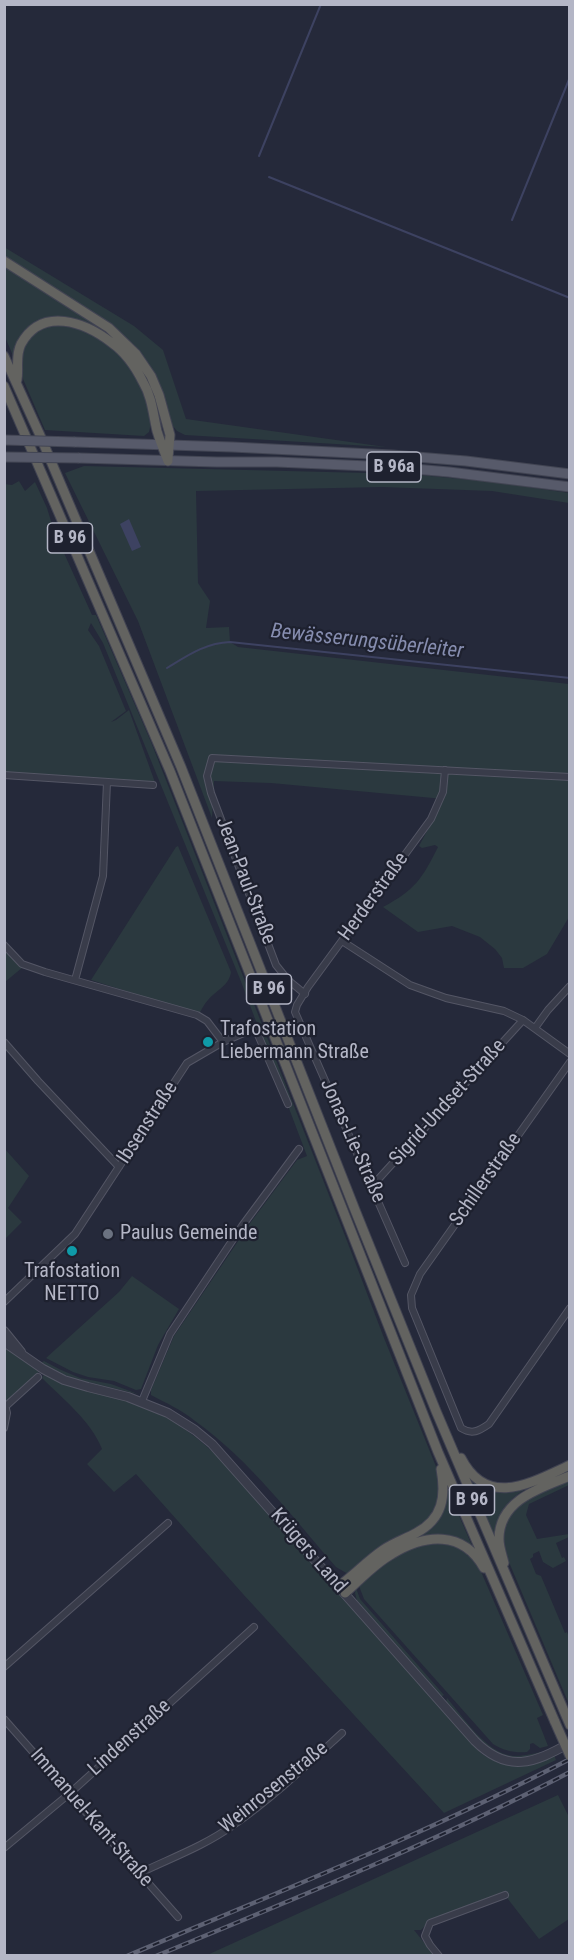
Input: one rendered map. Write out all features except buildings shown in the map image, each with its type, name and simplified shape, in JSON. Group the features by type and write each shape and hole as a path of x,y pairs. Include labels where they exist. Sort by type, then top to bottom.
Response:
{"highway":[{"path":"4,261 108,328 136,354 151,376 159,395 170,435 166,445"},
{"path":"16,382 17,357 20,346 28,333 54,321 65,320 76,323 113,343 129,360 147,390 166,445 168,461"},
{"name":"B 96","path":"4,356 181,766 436,1411 568,1721"},
{"name":"B 96","path":"4,386 170,771 438,1452 570,1756"},
{"path":"436,1411 465,1466 482,1483 498,1488 517,1487 570,1465"},
{"path":"342,1590 384,1550 418,1533 434,1520 444,1496 438,1452"},
{"path":"511,1588 499,1540 501,1527 507,1514 524,1496 570,1476"},
{"path":"342,1590 390,1555 423,1540 443,1538 461,1544 482,1563 504,1604"}],"main road":[{"name":"B 96a","path":"4,440 392,455 466,461 570,474"},
{"name":"B 96a","path":"4,457 278,462 391,467 570,487"}],"street":[{"name":"Jean-Paul-Straße","path":"304,994 276,965 211,793 207,777 212,758 445,770"},
{"path":"445,770 570,777"},
{"name":"Herderstraße","path":"298,1019 295,1012 304,994 430,819 443,792 445,770"},
{"path":"4,780 5,775 153,785"},
{"path":"75,980 103,876 107,782"},
{"path":"342,941 410,985 446,998 504,1011 523,1020 570,1054"},
{"path":"4,945 22,964 197,1015 207,1021 223,1042"},
{"path":"535,1028 570,986"},
{"name":"Jonas-Lie-Straße","path":"298,1019 360,1161 373,1185 405,1263"},
{"name":"Sigrid-Undset-Straße","path":"373,1185 523,1020"},
{"name":"Ibsenstraße","path":"4,1302 71,1240 187,1063 223,1042 255,1028 288,1104"},
{"path":"4,1042 119,1167"},
{"name":"Schillerstraße","path":"570,1062 420,1274 411,1295 411,1303 461,1428 477,1432 489,1425 570,1308"},
{"path":"142,1401 170,1334 242,1226 299,1149"},
{"name":"Krügers Land","path":"4,1331 22,1353"},
{"name":"Krügers Land","path":"4,1342 64,1380 142,1401 182,1421 212,1444 489,1754 502,1760 525,1762 545,1756 570,1743"},
{"path":"4,1428 5,1405 38,1377"},
{"path":"4,1667 168,1523"},
{"name":"Lindenstraße","path":"4,1848 69,1794 254,1627"},
{"name":"Immanuel-Kant-Straße","path":"4,1719 178,1917"},
{"name":"Weinrosenstraße","path":"140,1873 193,1848 231,1826 304,1768 342,1733"},
{"path":"439,1956 425,1936 430,1923 505,1895"}],"shaded area":[{"path":"4,247 134,326 163,350 186,419 386,447 185,435 171,424 151,423 149,432 144,436 45,430 5,337"},
{"path":"84,466 409,474 493,482 569,493 569,503 492,491 382,487 196,491 198,583 210,601 206,628 229,627 230,642 238,647 569,684 569,917 547,954 523,968 504,968 502,958 480,937 452,926 418,932 383,907 410,889 427,867 438,847 435,845 422,848 419,846 444,799 271,783 214,781 212,818 138,621 65,473"},
{"path":"19,481 25,491 35,482 54,531 92,615 96,615 151,742 439,1474 441,1498 428,1521 348,1574 336,1567 270,1490 234,1453 190,1417 151,1395 151,1390 174,1336 251,1222 297,1160 307,1156 240,979 103,643 91,623 88,630 99,646 126,711 111,722 129,710 157,788 153,785 5,775 4,484 12,485"},
{"path":"178,846 231,972 228,981 211,996 199,1014 91,980"},
{"path":"5,947 23,967 5,982"},
{"path":"4,1148 29,1176 8,1208 22,1222 5,1239"},
{"path":"132,1276 179,1309 158,1345 141,1389 136,1390 114,1381 88,1377 46,1358 119,1292"},
{"path":"4,1347 40,1371 6,1402"},
{"path":"44,1361 80,1378 111,1384 138,1394 76,1380 52,1370 41,1363"},
{"path":"44,1374 75,1386 143,1406 186,1430 211,1450 235,1474 482,1754 509,1765 535,1763 554,1755 556,1760 444,1813 136,1474 114,1492 87,1464 102,1449 91,1429 76,1411 42,1378"},
{"path":"569,1468 569,1471 524,1490 509,1502 500,1517 496,1539 469,1477 488,1489"},
{"path":"569,1478 569,1485 529,1504 526,1515 537,1539 569,1534 569,1537 556,1543 562,1558 564,1557 566,1561 553,1568 543,1562 539,1551 530,1559 536,1574 541,1576 565,1633 567,1632 569,1637 569,1704 503,1548 504,1526 518,1504"},
{"path":"447,1490 473,1548 444,1536 412,1540 419,1535"},
{"path":"425,1543 447,1543 467,1551 467,1556 470,1556 479,1567 543,1715 537,1718 548,1746 540,1748 533,1743 530,1744 527,1752 518,1752 505,1750 493,1744 364,1599 359,1586 388,1560"},
{"path":"356,1588 360,1599 444,1695 441,1697 357,1601"},
{"path":"447,1698 476,1733 494,1748 513,1756 542,1753 525,1757 510,1757 498,1753 476,1737 446,1702"},
{"path":"558,1795 569,1817 569,1919 539,1939 504,1894 427,1924 421,1930 414,1930 434,1955 205,1956"}],"water":[{"path":"129,519 141,547 132,551 120,524"}],"waterway":[{"path":"259,156 321,4"},
{"path":"512,220 570,77"},
{"path":"269,177 570,298"},
{"name":"Bewässerungsüberleiter","path":"167,668 204,648 230,642 570,678"}],"railway":[{"path":"127,1956 406,1838 570,1759"},
{"path":"156,1956 417,1846 570,1772"}],"place":[{"name":"Trafostation Liebermann Straße","path":"208,1042"},
{"name":"Paulus Gemeinde","path":"108,1234"},
{"name":"Trafostation NETTO","path":"72,1251"}]}
